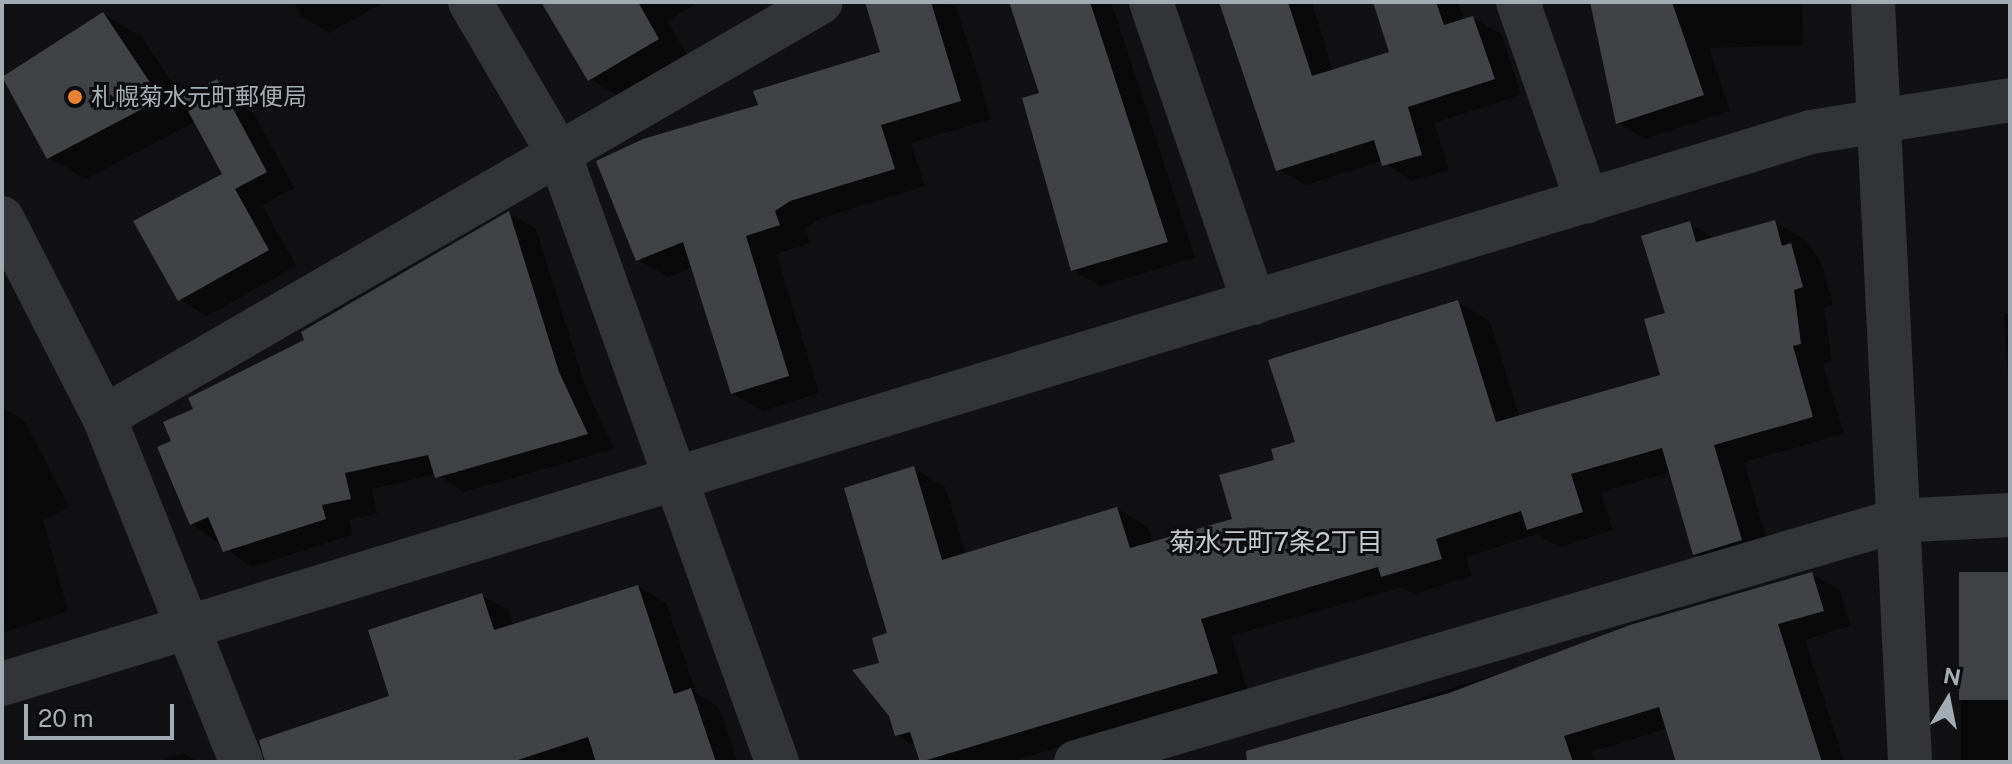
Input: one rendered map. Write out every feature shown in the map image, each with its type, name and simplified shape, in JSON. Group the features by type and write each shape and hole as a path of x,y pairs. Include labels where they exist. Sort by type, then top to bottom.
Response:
{"street":[{"path":"470,2 560,156 777,762"},
{"path":"104,417 560,156 821,2"},
{"path":"1151,2 1254,303"},
{"path":"1518,2 1587,201"},
{"path":"1873,2 1910,762"},
{"path":"2,684 679,482 1587,201 1878,117 2010,100"},
{"path":"2,218 104,417 192,628 241,762"},
{"path":"1076,762 1896,521 2010,515"}],"building":[{"path":"541,2 638,2 659,39 588,81"},
{"path":"865,2 931,2 961,101 881,125 895,169 790,201 775,211 780,225 746,236 789,376 731,394 683,242 636,261 596,161 643,139 758,105 753,91 880,52"},
{"path":"1009,2 1090,2 1168,242 1071,271 1022,98 1039,93"},
{"path":"1219,2 1288,2 1312,76 1389,52 1373,2 1436,2 1444,25 1473,16 1495,79 1408,107 1422,155 1382,166 1374,140 1276,171"},
{"path":"1590,2 1672,2 1704,95 1616,124"},
{"name":"札幌菊水元町郵便局","path":"103,12 161,99 47,159 2,77"},
{"path":"217,79 267,172 235,189 269,250 178,301 133,221 222,174 181,98"},
{"path":"509,211 559,372 588,434 435,478 428,455 345,473 351,499 322,505 326,519 223,552 208,517 190,525 157,447 171,441 163,422 193,409 188,398 304,340 301,332"},
{"path":"1775,220 1782,246 1791,243 1803,287 1794,290 1801,344 1793,346 1813,417 1714,445 1742,540 1693,555 1662,448 1571,474 1583,512 1527,530 1521,511 1436,539 1442,559 1381,577 1378,567 1201,619 1218,673 920,762 910,732 895,736 889,716 852,670 879,663 872,638 887,633 844,488 914,466 942,560 1117,507 1130,548 1232,519 1219,475 1274,460 1271,449 1295,442 1268,360 1458,300 1496,422 1660,375 1644,319 1665,313 1641,236 1690,221 1696,242"},
{"path":"1812,572 1824,611 1778,624 1822,762 1676,762 1659,707 1564,736 1573,762 1247,762 1246,751 1449,693 1630,625"},
{"path":"1959,572 2010,572 2010,700 1959,700"},
{"path":"638,585 674,694 691,688 716,762 596,762 588,737 512,762 265,762 259,740 389,696 368,630 482,593 494,630"}],"place":[{"name":"札幌菊水元町郵便局","path":"75,97"}],"district":[{"name":"菊水元町7条2丁目","path":"1276,542"}]}
